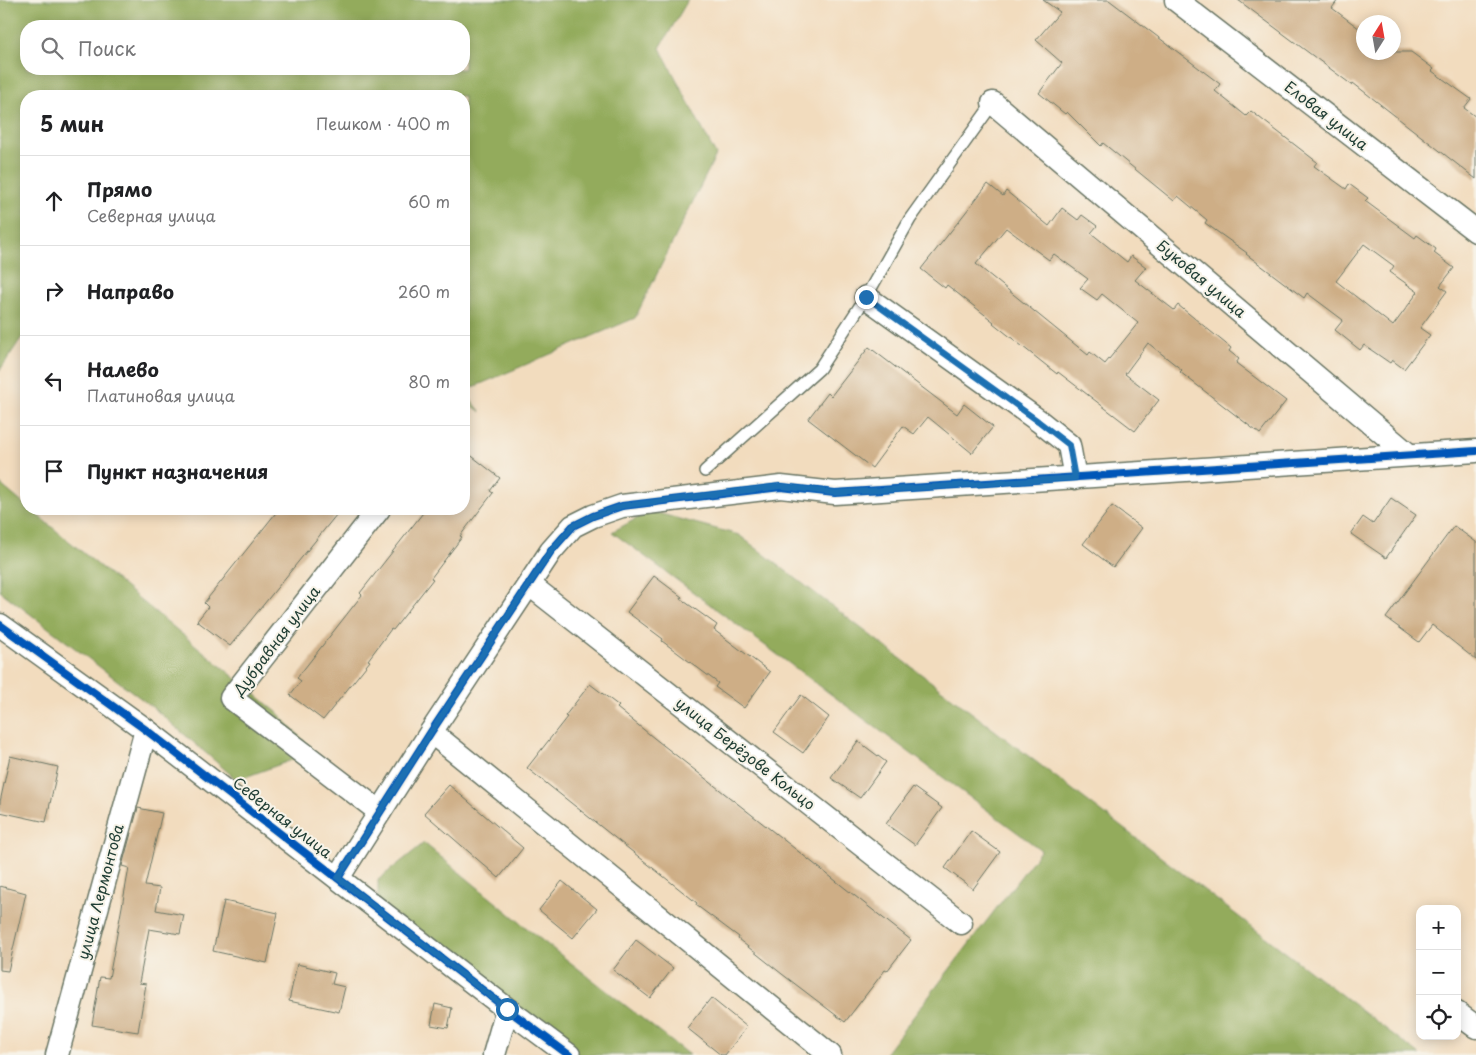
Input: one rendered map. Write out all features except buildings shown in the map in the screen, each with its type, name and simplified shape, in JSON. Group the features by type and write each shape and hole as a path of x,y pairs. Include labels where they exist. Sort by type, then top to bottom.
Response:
{"street":[{"name":"Еловая улица","path":"1176,0 1476,231"},
{"name":"Буковая улица","path":"993,103 1409,455"},
{"path":"866,297 1069,445 1075,478"},
{"path":"338,878 431,732 551,551 573,526 593,516 622,506 781,486 835,493 1476,452"},
{"name":"Дубравная улица","path":"374,515 231,698 380,812"},
{"name":"улица Берёзове Кольцо","path":"530,584 961,923"},
{"name":"Северная улица","path":"0,625 146,730 569,1055"},
{"name":"улица Лермонтова","path":"56,1055 146,730"},
{"path":"431,732 830,1055"},
{"path":"494,1055 507,1009"},
{"path":"1461,1016 1476,1027"}],"lane":[{"path":"705,471 819,369 866,297 910,219 993,103"}],"green space":[{"path":"0,0 688,0 660,48 716,155 635,318 470,388 470,90 20,90 20,340 0,370"},
{"path":"470,398 481,412 470,404"},
{"path":"0,484 20,501 20,515 37,515 278,713 314,752 237,780 156,710 0,591"},
{"path":"650,511 739,535 1420,1055 884,1055 1041,850 612,532"},
{"path":"424,843 539,938 689,1055 571,1055 378,901 378,880"}],"cycle path":[{"path":"338,878 431,732 551,551 573,526 593,516 622,506 781,487 835,493 1476,451"},
{"path":"0,625 146,730 569,1055"}],"route":[{"path":"507,1009 338,878 431,732 551,551 573,526 593,516 622,506 781,486 835,493 1075,478 1069,445 866,297"}]}
